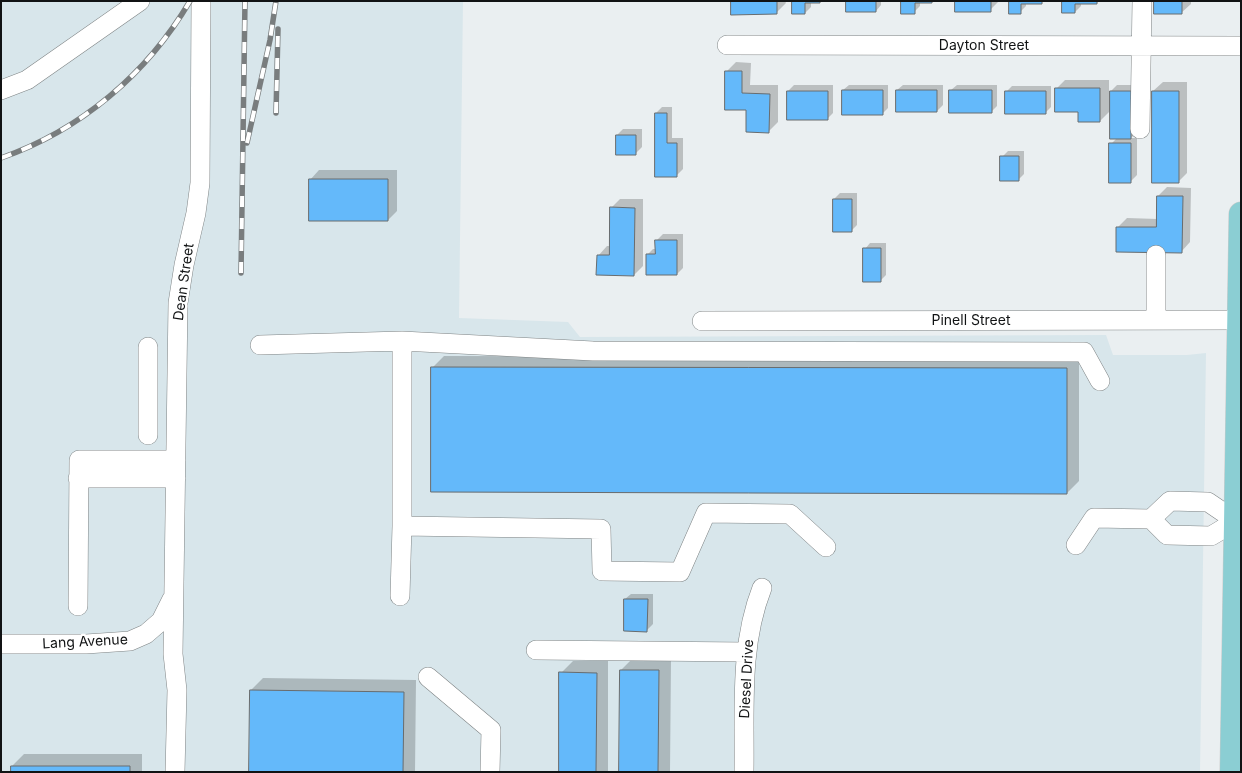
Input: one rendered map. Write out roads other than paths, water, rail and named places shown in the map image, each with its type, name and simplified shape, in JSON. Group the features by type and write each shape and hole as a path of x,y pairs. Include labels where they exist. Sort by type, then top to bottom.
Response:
{"main road":[{"path":"1232,772 1237,699 1236,521 1241,214"}],"street":[{"path":"1,90 27,80 140,1"},
{"name":"Dean Street","path":"175,772 177,690 173,654 178,303 200,183 201,1"},
{"path":"1140,129 1142,1"},
{"name":"Dayton Street","path":"727,45 1241,46"},
{"path":"1156,256 1156,320"},
{"name":"Pinell Street","path":"702,321 1240,320"},
{"path":"260,345 402,340 593,351 1084,352 1100,381"},
{"path":"400,596 402,340"},
{"path":"148,346 148,435"},
{"path":"78,606 79,469 176,469"},
{"path":"1076,545 1094,518 1151,519 1167,535 1211,536 1236,521 1208,502 1182,501 1170,501 1151,519"},
{"path":"402,526 600,528 602,571 680,572 706,513 790,514 826,547"},
{"name":"Diesel Drive","path":"744,772 746,652 750,626 762,588"},
{"name":"Lang Avenue","path":"1,644 130,642 146,634 160,621 174,593"},
{"path":"536,650 746,652"},
{"path":"428,677 491,730 490,772"}],"railway":[{"path":"1,158 58,132 85,115 109,96 154,52 173,28 190,1"},
{"path":"241,273 245,1"},
{"path":"247,143 270,40 276,1"},
{"path":"276,113 278,29"}]}
